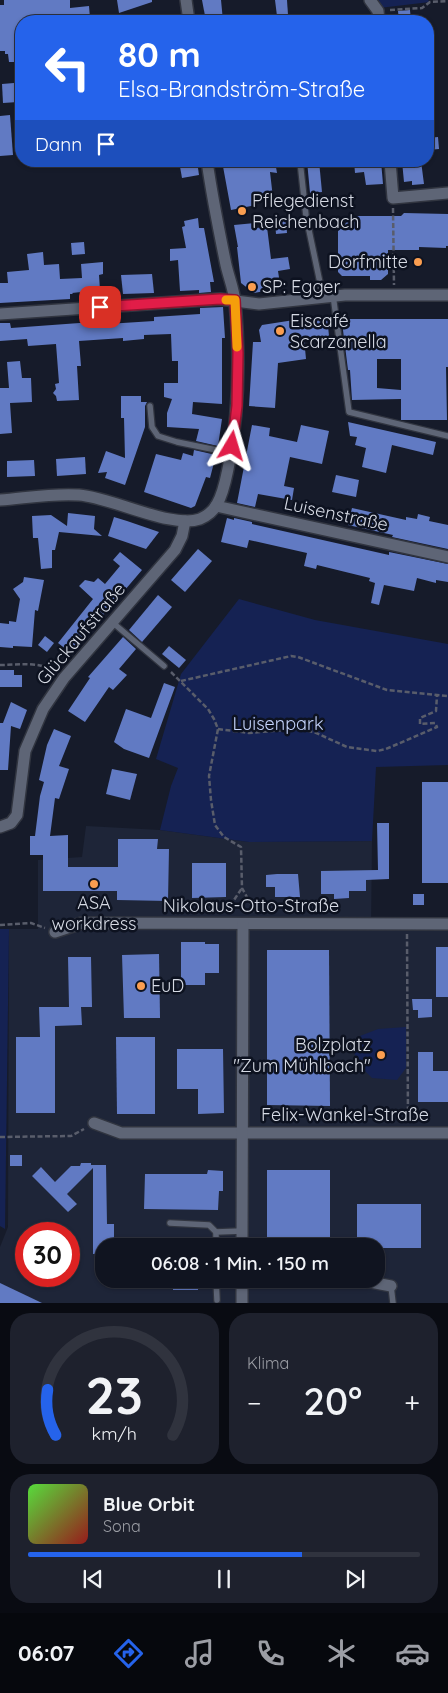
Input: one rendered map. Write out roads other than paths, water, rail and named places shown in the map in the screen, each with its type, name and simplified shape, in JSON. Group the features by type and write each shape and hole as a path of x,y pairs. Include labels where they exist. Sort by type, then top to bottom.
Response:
{"street":[{"path":"186,0 188,15"},
{"path":"370,0 378,15"},
{"path":"0,500 79,495 105,499 173,520 185,521 201,518 210,513 216,506 222,494 231,453 237,406 238,353 235,300 208,167"},
{"path":"390,167 393,202 448,193"},
{"path":"0,314 220,299 259,304 328,296 448,295"},
{"name":"Luisenstraße","path":"216,506 448,557"},
{"name":"Glückaufstraße","path":"0,827 11,823 17,816 25,751 43,708 64,678 175,550 182,536 185,521"},
{"name":"Nikolaus-Otto-Straße","path":"55,932 82,923 448,924"},
{"name":"Felix-Wankel-Straße","path":"242,1238 243,924"},
{"name":"Felix-Wankel-Straße","path":"94,1123 121,1133 448,1133"},
{"path":"385,1285 391,1286"},
{"path":"242,1288 242,1303"}],"lane":[{"path":"301,167 306,216 328,296 349,412 448,436"},
{"path":"150,406 152,427 158,436 231,453"},
{"path":"112,622 164,666"},
{"path":"170,1224 209,1225 216,1232 216,1238"},
{"path":"216,1232 242,1231"},
{"path":"391,1286 393,1303"},
{"path":"216,1288 217,1300"}],"place":[{"name":"Pflegedienst Reichenbach","path":"242,211"},
{"name":"Dorfmitte","path":"418,262"},
{"name":"SP: Egger","path":"252,287"},
{"name":"Eiscafé Scarzanella","path":"280,331"},
{"name":"ASA workdress","path":"94,884"},
{"name":"EuD","path":"141,986"},
{"name":"Bolzplatz \"Zum Mühlbach\"","path":"381,1055"}],"park label":[{"name":"Luisenpark","path":"278,724"}]}
